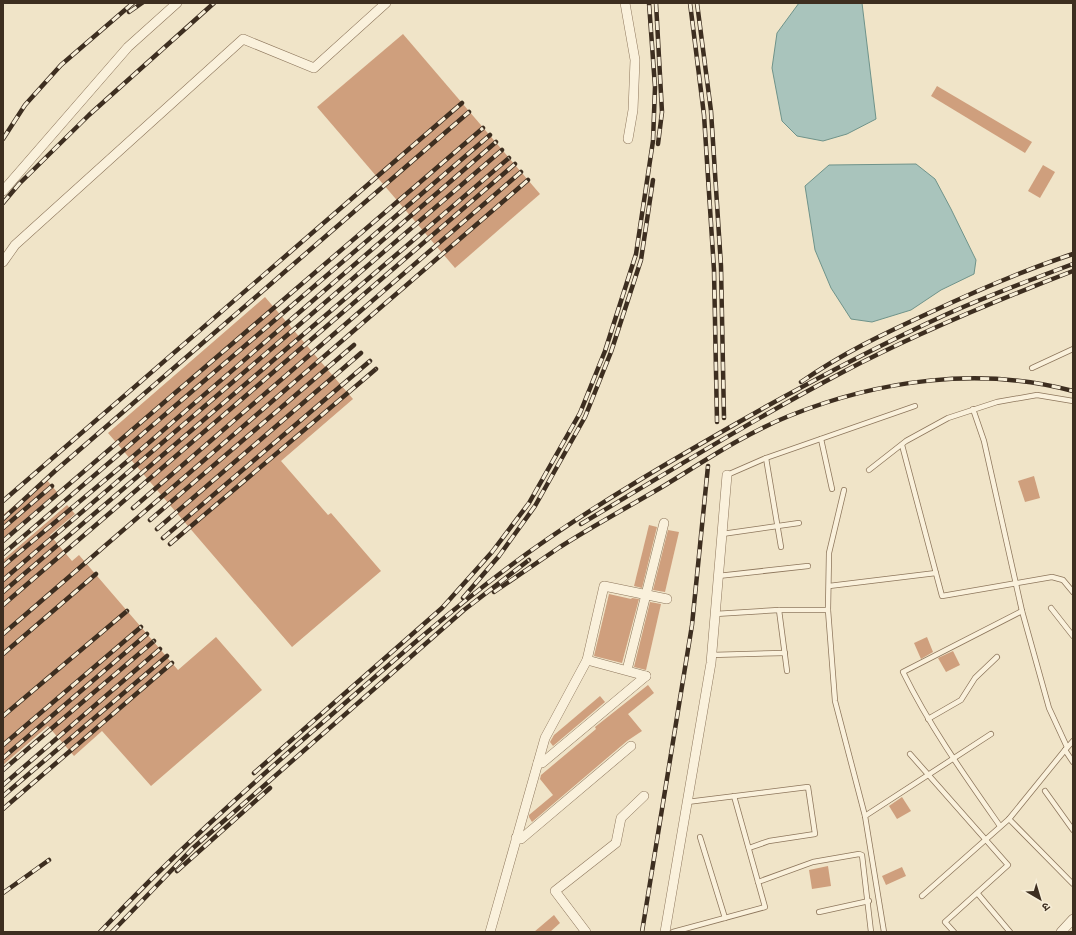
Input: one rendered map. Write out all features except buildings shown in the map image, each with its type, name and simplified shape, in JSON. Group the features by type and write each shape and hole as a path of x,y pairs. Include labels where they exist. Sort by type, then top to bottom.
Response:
{"street":[{"path":"3,191 128,48 177,3"},
{"path":"3,262 15,244 243,39 314,68 386,3"},
{"path":"625,3 635,60 633,110 628,139"},
{"path":"665,932 711,655 727,475"},
{"path":"627,670 664,523"},
{"path":"490,932 545,738 587,660 604,586 668,599"},
{"path":"538,763 542,763 646,676 587,660"},
{"path":"516,838 521,839 631,746"},
{"path":"586,932 555,891 616,843 620,818 644,796"},
{"path":"1061,932 1073,919"}],"lane":[{"path":"1032,368 1073,349"},
{"path":"869,470 902,445 948,418 997,402 1037,394 1073,401"},
{"path":"727,475 766,458 915,406"},
{"path":"973,410 984,441 1022,611 1049,708 1073,762"},
{"path":"821,439 832,489"},
{"path":"902,445 942,596 1016,584 1052,576 1063,580 1073,592"},
{"path":"766,458 781,547"},
{"path":"844,490 829,553 828,610 835,702 865,816 884,932"},
{"path":"722,534 799,523"},
{"path":"718,576 808,566"},
{"path":"829,586 936,573"},
{"path":"1051,608 1073,636"},
{"path":"715,614 779,610 828,610"},
{"path":"779,610 787,671"},
{"path":"1000,826 953,759 928,719 904,672 1022,611"},
{"path":"711,655 784,654"},
{"path":"928,719 961,700 975,678 997,657"},
{"path":"865,816 991,734"},
{"path":"922,896 1009,819 1066,748 1073,742"},
{"path":"910,754 1008,865 978,894 945,922 954,932"},
{"path":"687,802 808,787 815,834 768,841 749,848"},
{"path":"1045,791 1073,830"},
{"path":"673,932 765,907 734,796"},
{"path":"1009,819 1073,884"},
{"path":"700,837 725,918"},
{"path":"758,882 813,862 859,854 862,855 869,901 871,932"},
{"path":"978,894 1010,932"},
{"path":"819,912 869,901"}],"water":[{"path":"799,3 862,3 876,119 847,134 823,141 797,136 782,121 772,68 777,33"},
{"path":"916,164 935,179 951,209 976,260 974,274 941,290 911,310 872,322 851,319 831,288 815,250 805,186 829,165"}],"railway":[{"path":"3,139 25,105 61,65 133,3"},
{"path":"129,12 142,3"},
{"path":"3,203 19,184 89,115 214,3"},
{"path":"254,773 442,608 492,552 529,503 580,413 605,351 636,254 653,141 655,87 649,3"},
{"path":"656,3 662,112 658,144"},
{"path":"690,3 704,115 714,270 717,422"},
{"path":"697,3 711,111 721,266 724,418"},
{"path":"3,501 462,103"},
{"path":"3,519 55,471 469,112"},
{"path":"3,541 483,128"},
{"path":"3,554 490,135"},
{"path":"3,566 130,459 496,142"},
{"path":"3,580 502,150"},
{"path":"3,592 509,158"},
{"path":"3,605 515,164"},
{"path":"133,508 521,172"},
{"path":"3,634 528,180"},
{"path":"463,598 499,556 535,506 585,417 611,352 641,260 653,180"},
{"path":"801,382 864,344 1000,281 1073,254"},
{"path":"100,932 153,877 293,748 412,644 506,569 551,537 597,506 668,463 754,413 848,362 961,308 1073,264"},
{"path":"581,524 744,427 843,372 956,318 1073,271"},
{"path":"150,520 354,345"},
{"path":"157,529 361,353"},
{"path":"163,538 370,361"},
{"path":"170,544 376,369"},
{"path":"494,592 572,539 662,487 708,458 772,423 823,404 858,393 893,386 966,378 1002,379 1038,383 1073,391"},
{"path":"642,932 692,625 708,466"},
{"path":"3,528 52,486"},
{"path":"112,932 193,848 464,610 529,560"},
{"path":"3,654 96,574"},
{"path":"3,716 127,611"},
{"path":"3,745 141,627"},
{"path":"3,758 147,634"},
{"path":"3,770 154,641"},
{"path":"3,785 160,649"},
{"path":"3,796 167,656"},
{"path":"3,809 172,663"},
{"path":"177,871 270,788"},
{"path":"3,893 49,860"}]}
